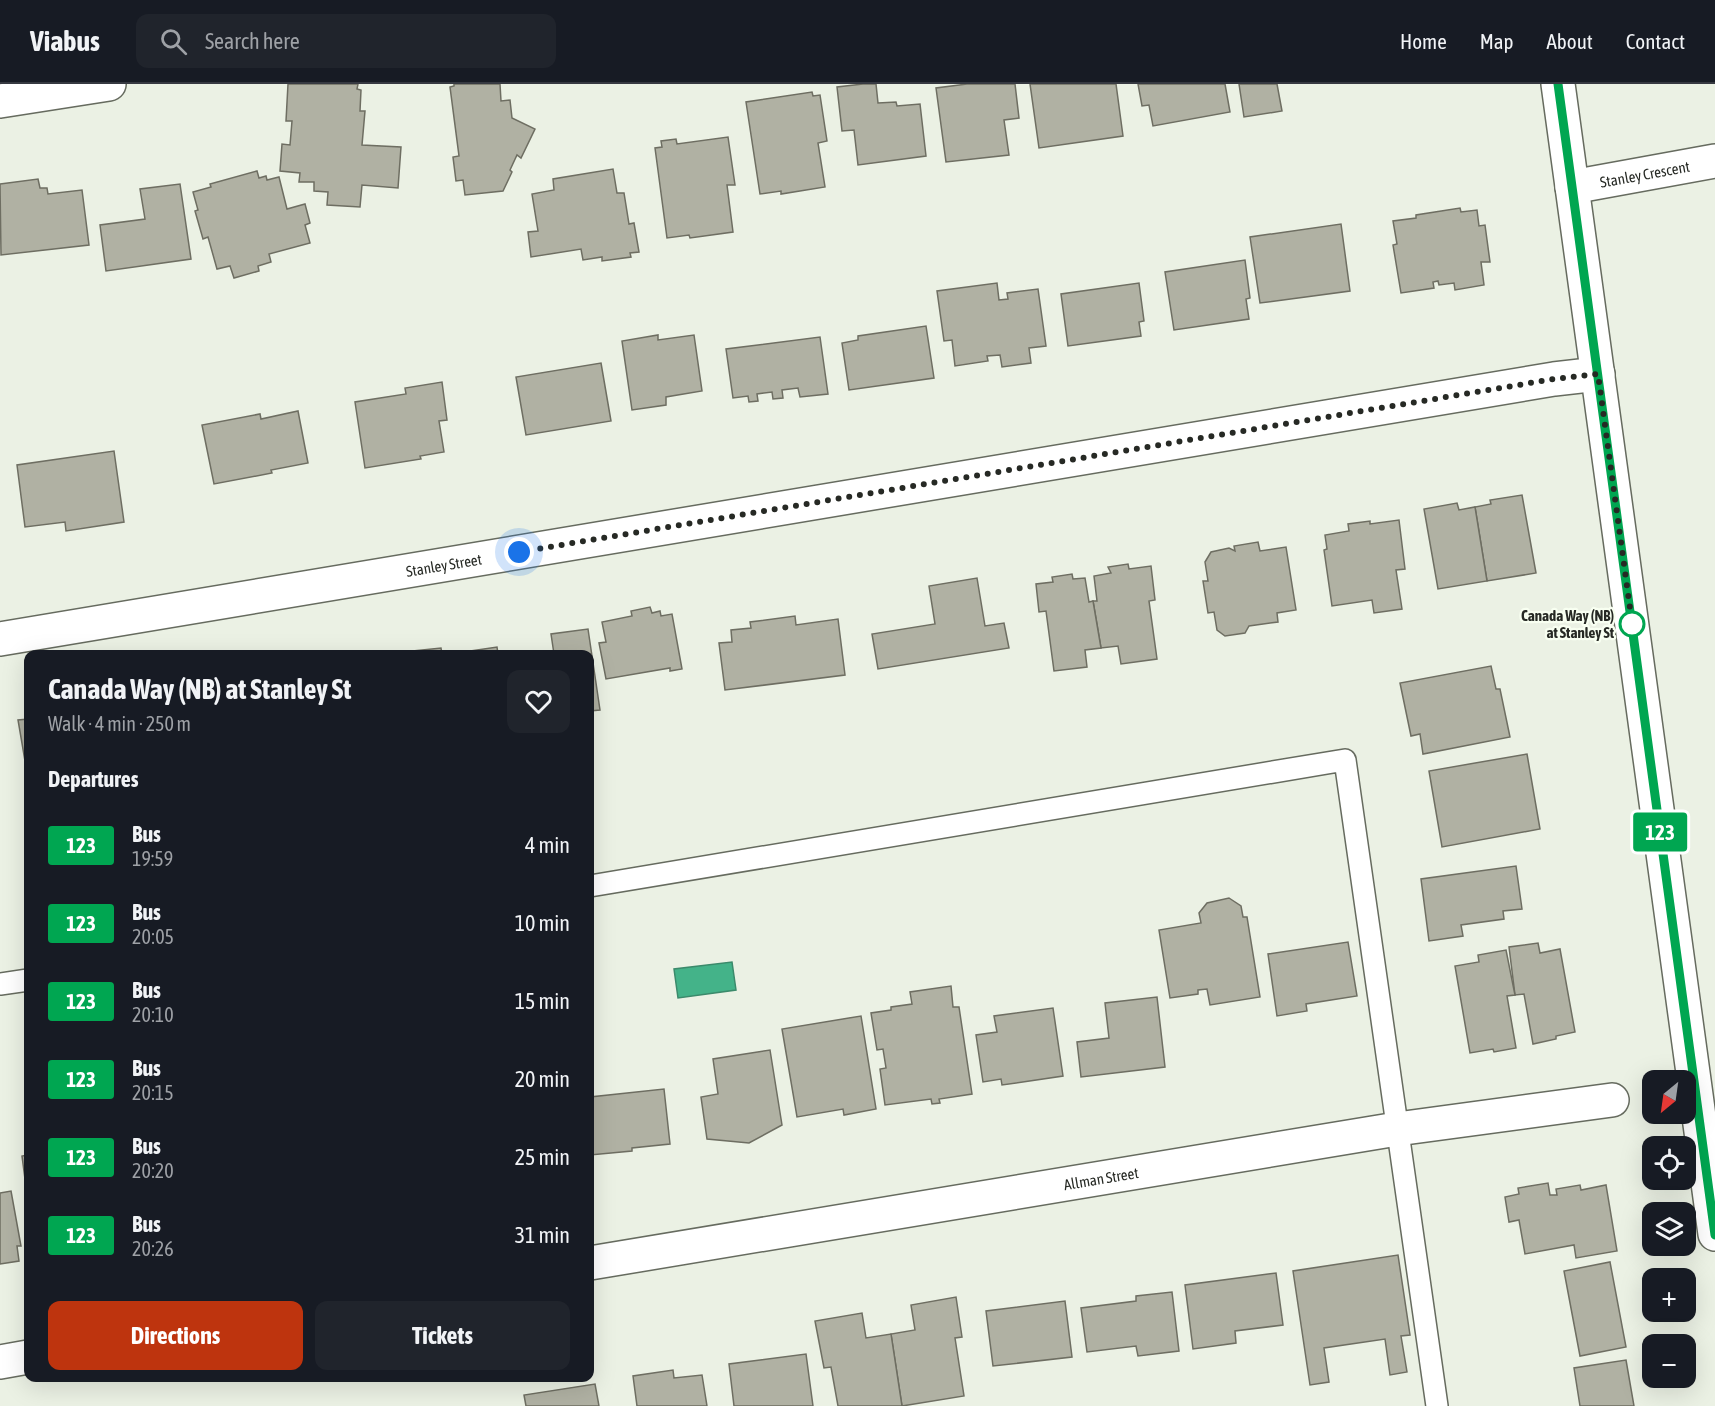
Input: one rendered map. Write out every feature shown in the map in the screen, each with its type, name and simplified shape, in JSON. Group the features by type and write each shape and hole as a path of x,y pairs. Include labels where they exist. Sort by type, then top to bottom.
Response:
{"street":[{"path":"0,101 109,84"},
{"path":"1558,84 1715,1234"},
{"name":"Stanley Crescent","path":"1572,187 1715,161"},
{"name":"Stanley Street","path":"0,639 1554,379 1598,374"},
{"name":"Allman Street","path":"594,1262 1397,1129 1612,1100"},
{"path":"0,1362 24,1358"}],"lane":[{"path":"594,885 1345,760 1437,1406"},
{"path":"0,984 24,981"}],"shaded area":[{"path":"732,962 736,990 678,998 674,969"}],"building":[{"path":"288,84 358,84 357,89 361,90 360,111 365,111 362,145 401,147 398,188 362,185 360,207 327,205 328,192 314,191 314,182 299,182 300,173 280,171 282,144 290,145 292,121 286,121"},
{"path":"454,84 500,84 501,101 510,100 512,118 535,129 521,158 517,155 503,191 465,195 463,180 456,181 453,157 459,156 450,87"},
{"path":"876,84 878,103 896,102 897,106 920,104 926,156 858,165 854,130 842,131 837,87"},
{"path":"967,84 1015,84 1019,118 1004,120 1009,155 946,162 936,88"},
{"path":"1030,84 1116,84 1123,136 1039,148"},
{"path":"1138,84 1225,84 1230,112 1153,126 1149,105 1142,106"},
{"path":"1239,84 1277,84 1282,111 1244,117"},
{"path":"812,92 813,96 820,95 827,141 818,143 825,187 781,194 781,191 760,194 746,102"},
{"path":"728,137 735,185 727,185 733,232 690,238 689,235 667,238 655,148 662,147 661,141 676,139 677,144"},
{"path":"613,169 617,193 624,193 629,224 634,223 639,252 630,253 631,257 602,261 602,257 583,260 581,249 531,257 528,232 538,231 532,194 554,190 553,179"},
{"path":"257,171 259,178 266,176 267,180 279,177 287,209 305,204 310,223 305,225 310,243 269,254 271,262 258,266 259,271 234,278 230,266 217,269 208,237 203,239 195,211 198,210 193,192 211,187 210,184"},
{"path":"38,179 40,188 47,188 48,194 82,190 89,245 1,255 0,184"},
{"path":"180,184 191,259 106,271 100,225 145,219 140,189"},
{"path":"1460,208 1461,212 1477,210 1479,226 1485,225 1490,262 1481,262 1484,285 1455,290 1454,283 1439,285 1438,281 1433,282 1434,288 1401,293 1393,245 1397,244 1393,221"},
{"path":"1341,224 1350,291 1260,303 1250,237"},
{"path":"1245,260 1250,298 1246,299 1249,319 1174,330 1165,272"},
{"path":"997,283 999,300 1008,299 1007,293 1038,289 1046,346 1029,348 1031,363 1002,367 1000,355 987,356 988,361 955,366 952,340 944,341 937,291"},
{"path":"1139,283 1144,321 1139,322 1141,336 1068,346 1061,294"},
{"path":"926,326 934,378 849,390 842,343 858,340 858,336"},
{"path":"658,335 658,340 694,335 702,391 666,397 666,405 632,410 622,341"},
{"path":"820,337 828,394 800,397 798,388 782,390 783,398 773,399 772,392 757,394 758,401 749,402 748,396 733,398 726,349"},
{"path":"601,363 611,421 526,435 516,377"},
{"path":"442,382 447,420 439,421 444,452 420,456 421,459 365,468 355,402 406,394 405,388"},
{"path":"298,411 308,463 271,470 272,473 214,484 202,425 260,414 261,419"},
{"path":"114,451 124,522 66,531 65,522 25,527 17,465"},
{"path":"1522,495 1536,573 1487,581 1475,507 1491,504 1490,500"},
{"path":"1457,503 1459,510 1475,507 1487,581 1438,589 1424,509"},
{"path":"1399,520 1405,569 1396,570 1402,609 1374,613 1372,600 1332,606 1324,550 1327,549 1325,535 1349,531 1348,524"},
{"path":"1258,542 1260,551 1286,547 1296,610 1277,613 1278,622 1249,626 1245,633 1225,636 1217,630 1214,612 1208,613 1203,581 1208,581 1205,562 1211,552 1229,548 1235,551 1234,546"},
{"path":"1128,564 1129,569 1151,566 1155,600 1149,601 1157,659 1121,664 1118,646 1101,648 1093,601 1097,601 1094,576 1111,573 1108,567"},
{"path":"1072,574 1073,579 1085,578 1089,602 1093,601 1101,648 1085,650 1087,667 1054,671 1046,611 1039,612 1036,584 1053,582 1052,577"},
{"path":"977,578 985,626 1004,623 1009,648 878,669 872,634 935,624 929,586"},
{"path":"650,607 652,613 660,611 661,616 672,614 682,669 670,671 670,668 606,679 599,643 606,642 602,622 632,616 631,611"},
{"path":"795,616 796,625 838,619 845,675 725,690 719,643 732,642 731,630 751,628 750,622"},
{"path":"588,629 591,650 553,650 551,634"},
{"path":"497,647 497,650 477,650"},
{"path":"1491,666 1496,689 1500,689 1510,737 1423,754 1420,734 1411,736 1400,683"},
{"path":"594,670 600,710 594,711"},
{"path":"24,719 24,755 18,720"},
{"path":"1527,754 1540,829 1442,847 1429,771"},
{"path":"1516,866 1522,909 1503,911 1504,919 1461,925 1463,936 1429,941 1421,879"},
{"path":"1229,898 1241,906 1243,917 1247,917 1260,997 1210,1005 1207,989 1198,990 1198,994 1170,998 1159,930 1201,923 1199,913 1207,903"},
{"path":"1348,942 1357,996 1306,1004 1307,1011 1277,1016 1268,954"},
{"path":"1538,943 1540,953 1560,949 1575,1032 1533,1044 1524,994 1515,995 1509,947"},
{"path":"1506,950 1515,995 1507,996 1516,1048 1470,1053 1455,966 1479,962 1478,955"},
{"path":"951,986 953,1007 959,1007 972,1094 939,1099 940,1103 932,1104 931,1099 885,1105 880,1069 886,1068 883,1049 877,1050 871,1013 912,1004 910,992"},
{"path":"1157,997 1165,1067 1081,1077 1077,1042 1109,1038 1105,1003"},
{"path":"1053,1008 1063,1076 1002,1085 1001,1079 983,1082 976,1035 997,1032 994,1016"},
{"path":"861,1016 876,1109 844,1115 843,1109 797,1117 782,1029"},
{"path":"770,1050 782,1125 749,1143 707,1139 701,1097 718,1094 713,1059"},
{"path":"664,1089 670,1144 594,1155 594,1097"},
{"path":"1548,1183 1550,1195 1557,1195 1556,1189 1580,1185 1581,1190 1606,1185 1617,1251 1576,1258 1574,1245 1525,1254 1519,1220 1509,1222 1505,1197 1519,1194 1518,1188"},
{"path":"11,1191 21,1246 17,1246 19,1261 0,1264 0,1193"},
{"path":"1398,1255 1410,1335 1401,1336 1407,1372 1390,1375 1385,1339 1324,1348 1329,1382 1310,1385 1293,1271"},
{"path":"1610,1262 1626,1347 1580,1356 1564,1271"},
{"path":"1276,1273 1283,1325 1235,1331 1236,1343 1193,1349 1185,1285"},
{"path":"1172,1292 1179,1351 1138,1356 1136,1346 1087,1352 1081,1308 1136,1301 1136,1296"},
{"path":"956,1297 962,1337 955,1338 964,1396 902,1406 891,1334 915,1330 911,1305"},
{"path":"1065,1301 1072,1357 993,1366 986,1311"},
{"path":"862,1313 866,1338 891,1334 902,1406 838,1406 831,1367 824,1368 815,1321"},
{"path":"806,1354 813,1406 734,1406 729,1364"},
{"path":"1626,1360 1634,1406 1580,1406 1574,1368"},
{"path":"673,1370 674,1378 702,1375 707,1406 637,1406 633,1376"},
{"path":"595,1384 599,1406 526,1406 524,1395"}],"bus line":[{"name":"123","path":"1558,84 1715,1235"}],"place":[{"name":"Canada Way (NB) at Stanley St","path":"1632,624"}],"route":[{"path":"519,552 1554,379 1598,374 1633,630 1632,624"}]}
